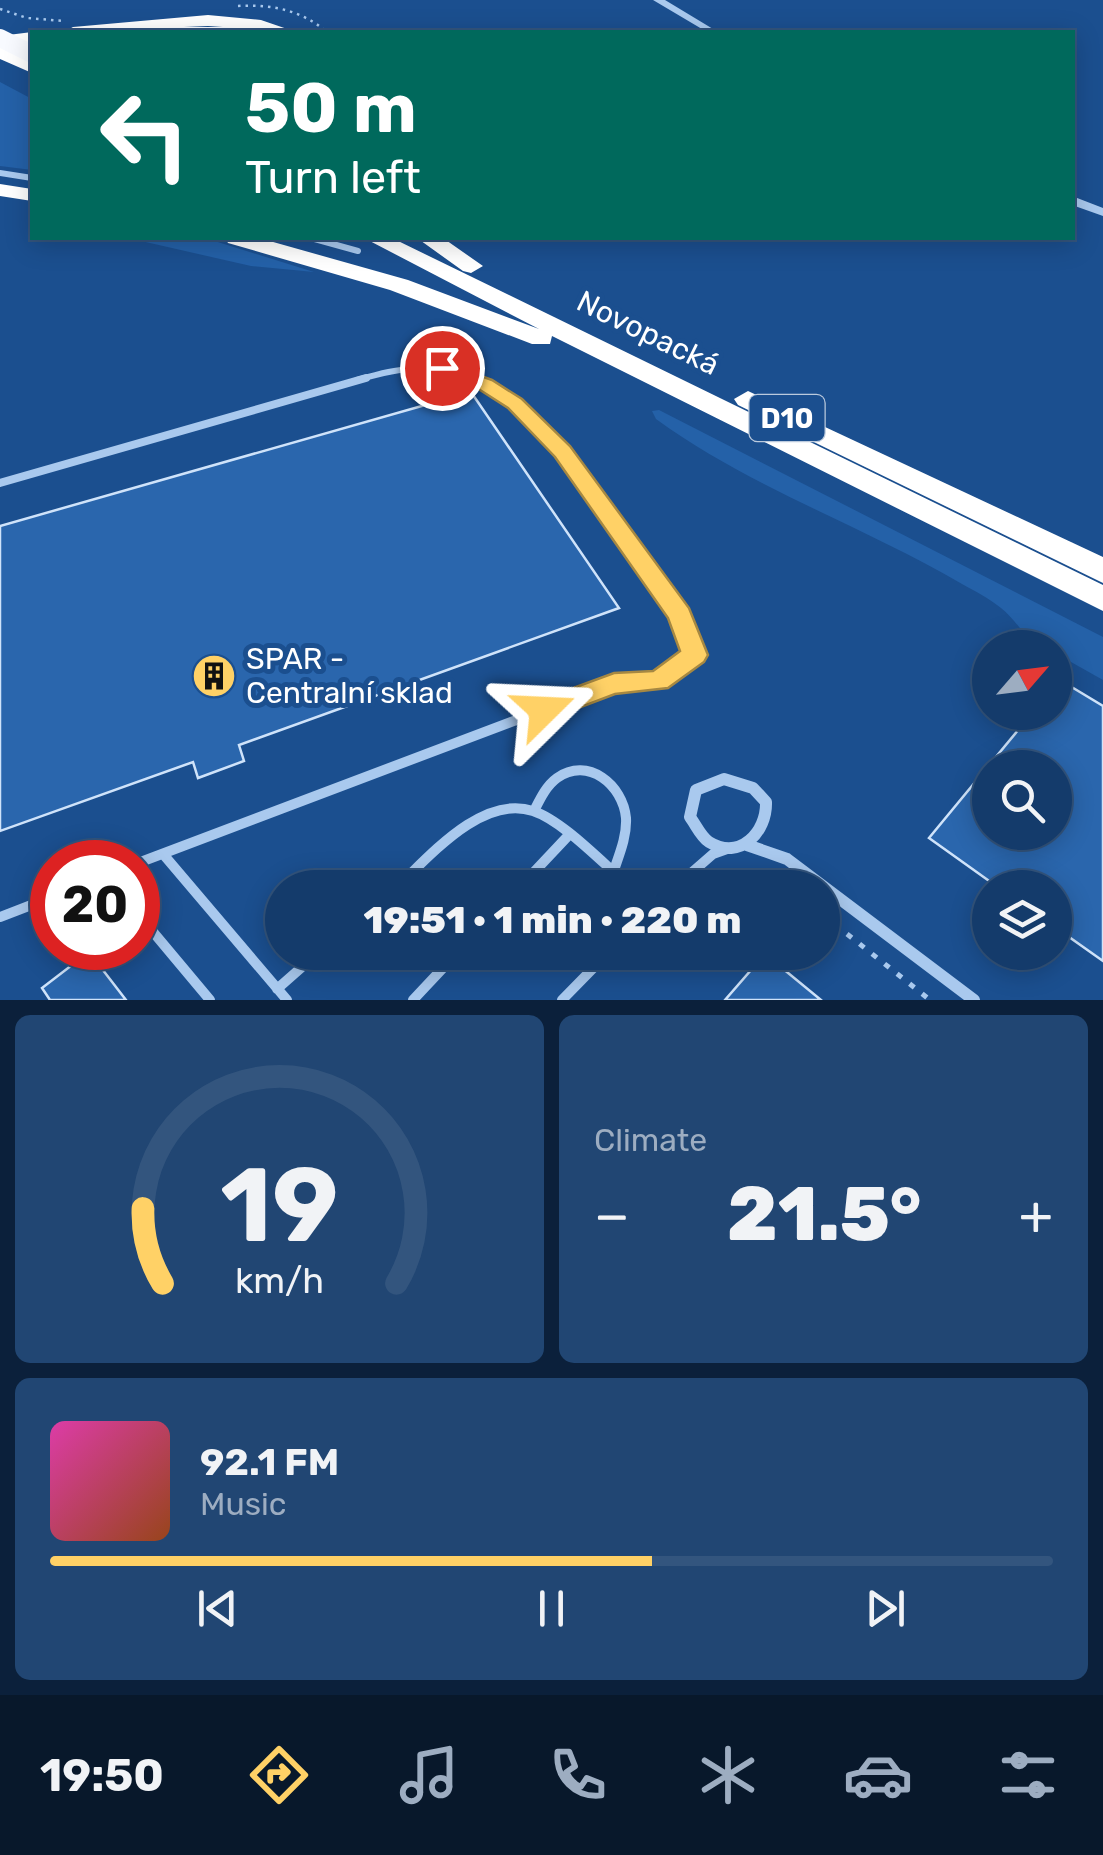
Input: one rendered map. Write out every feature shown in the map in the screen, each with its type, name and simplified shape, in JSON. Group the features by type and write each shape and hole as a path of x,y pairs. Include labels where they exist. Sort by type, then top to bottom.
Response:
{"highway":[{"path":"119,30 241,22 279,30"},
{"path":"165,28 193,30"},
{"path":"0,40 30,37"},
{"path":"0,40 30,58"},
{"path":"0,51 30,58"},
{"path":"0,190 30,195"},
{"path":"243,240 399,285 720,408"},
{"name":"Novopacká","path":"416,240 1103,571"},
{"path":"431,240 471,266"},
{"name":"Novopacká","path":"367,244 720,408 1103,600"}],"street":[{"path":"658,0 710,30"},
{"path":"1075,201 1103,212"},
{"path":"739,846 762,834 767,825 766,806 744,784 713,780 696,790 690,816 710,841 787,859 974,1000"}],"lane":[{"path":"0,173 30,178"},
{"path":"329,240 367,244"},
{"path":"0,483 403,368 442,368 484,384 515,404 562,452 680,614 695,655 658,681 614,683 162,854 287,1000"},
{"path":"534,811 556,779 571,771 601,774 613,784 626,814 624,843 614,870"},
{"path":"417,870 476,819 511,810 534,811 610,870"},
{"path":"537,870 567,837"},
{"path":"695,870 713,854 739,846"},
{"path":"0,917 30,905"},
{"path":"160,940 210,1000"},
{"path":"277,989 299,970"},
{"path":"414,1000 442,970"},
{"path":"562,1000 591,970"}],"path":[{"path":"840,928 930,1000"}],"shaded area":[{"path":"0,82 30,98 30,170 0,166"},
{"path":"137,240 211,240 314,272 251,266"},
{"path":"659,410 1103,637 1103,680 1072,663 1072,630 1022,630 1001,608 977,592 730,466 656,419 652,411"}],"building":[{"name":"SPAR - Centralní sklad","path":"471,392 619,608 239,745 244,761 198,778 193,762 0,831 0,526"},
{"path":"1072,687 1103,706 1103,961 1072,939 1072,870 974,870 929,838 972,786 972,850 1072,850 1072,750 1002,750 1018,730 1072,730"},
{"path":"66,970 103,970 126,1000 50,1000 42,988"},
{"path":"751,970 784,970 821,1000 725,1000"}],"place":[{"name":"SPAR - Centralní sklad","path":"214,676"}],"route":[{"path":"442,368 484,384 515,404 562,452 680,614 695,655 658,681 614,683 544,710"}]}
